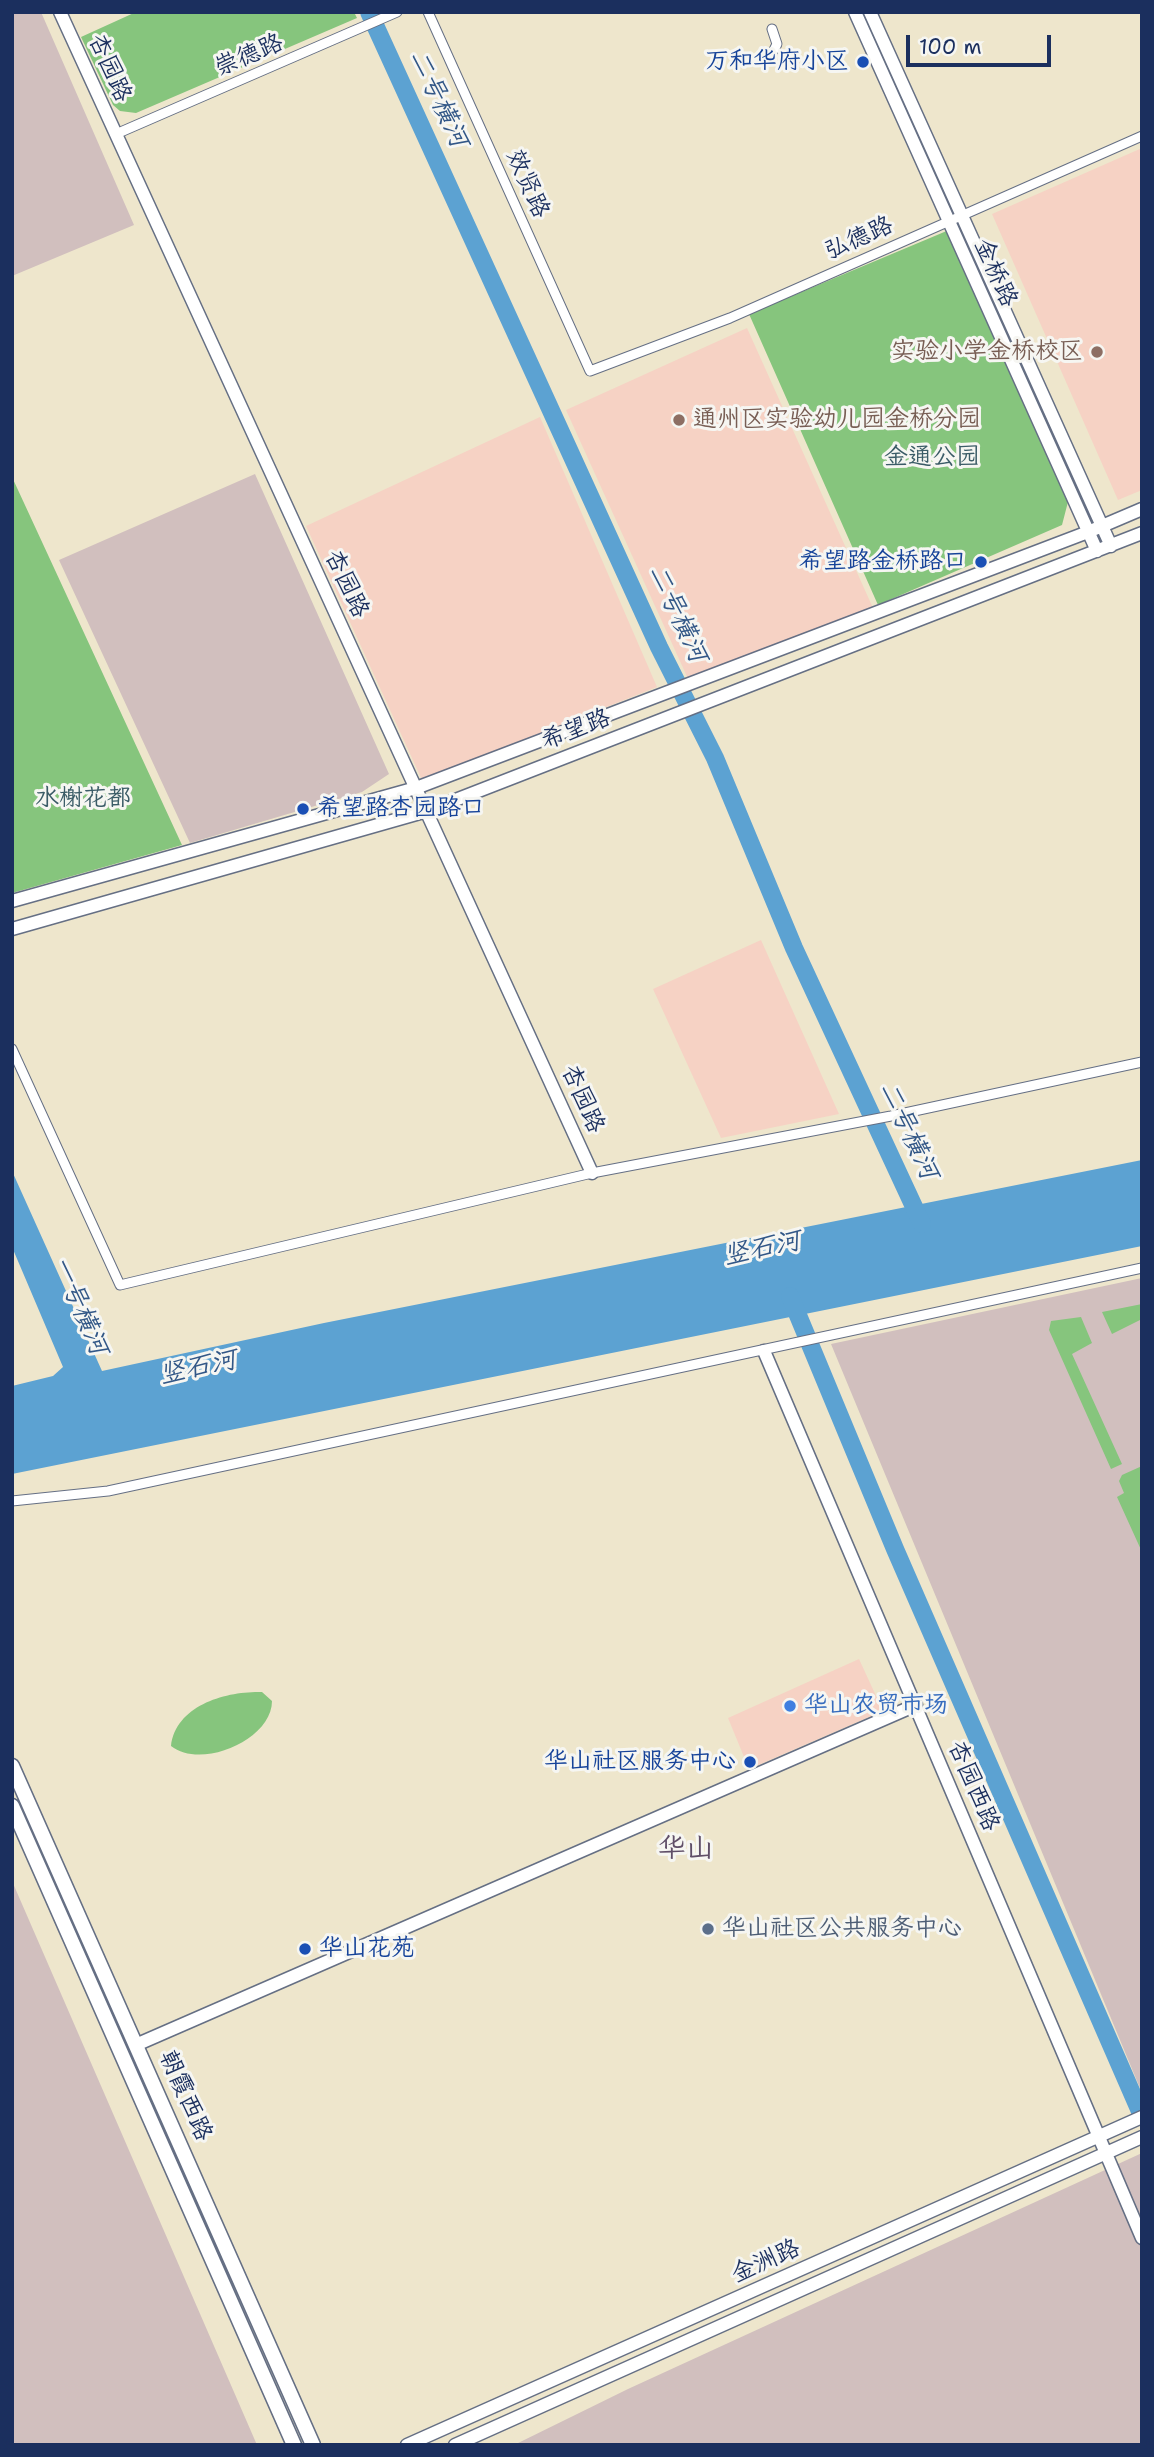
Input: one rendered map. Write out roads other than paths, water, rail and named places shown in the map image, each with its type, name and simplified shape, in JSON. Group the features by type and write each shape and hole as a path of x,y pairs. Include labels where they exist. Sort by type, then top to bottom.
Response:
{"main road":[{"name":"朝霞西路","path":"12,1766 138,2044 313,2445"},
{"name":"朝霞西路","path":"12,1806 294,2445"}],"street":[{"name":"杏园路","path":"61,12 592,1173"},
{"name":"崇德路","path":"116,134 397,12"},
{"name":"效贤路","path":"428,12 590,371"},
{"name":"金桥路","path":"855,12 1097,551"},
{"name":"金桥路","path":"870,12 1111,546"},
{"path":"772,29 777,44 775,50"},
{"name":"弘德路","path":"590,371 730,318 1142,136"},
{"name":"希望路","path":"12,901 416,788 667,694 1142,509"},
{"name":"希望路","path":"12,929 427,811 1142,533"},
{"path":"12,1049 120,1285 592,1173 891,1116 1142,1062"},
{"path":"12,1501 108,1491 1142,1268"},
{"name":"杏园西路","path":"764,1351 1142,2238"},
{"path":"119,2052 916,1705"},
{"name":"金洲路","path":"407,2445 1142,2116"},
{"name":"金洲路","path":"455,2445 1142,2137"}],"water":[{"name":"竖石河","path":"1142,1160 1142,1246 12,1474 12,1386 53,1376 63,1367 12,1247 12,1171 102,1371 324,1323"}],"waterway":[{"name":"二号横河","path":"369,12 659,647 715,758 794,948 922,1224"},
{"path":"790,1296 895,1549 1142,2116"}],"place":[{"name":"万和华府小区","path":"863,62"},
{"name":"实验小学金桥校区","path":"1097,352"},
{"name":"通州区实验幼儿园金桥分园","path":"679,420"},
{"name":"希望路金桥路口","path":"981,562"},
{"name":"希望路杏园路口","path":"303,809"},
{"name":"华山农贸市场","path":"790,1706"},
{"name":"华山社区服务中心","path":"750,1762"},
{"name":"华山社区公共服务中心","path":"708,1929"},
{"name":"华山花苑","path":"305,1949"}],"district":[{"name":"华山","path":"686,1850"}],"park label":[{"name":"金通公园","path":"932,458"},
{"name":"水榭花都","path":"83,799"}],"water label":[{"name":"一号横河","path":"79,1306"}]}
